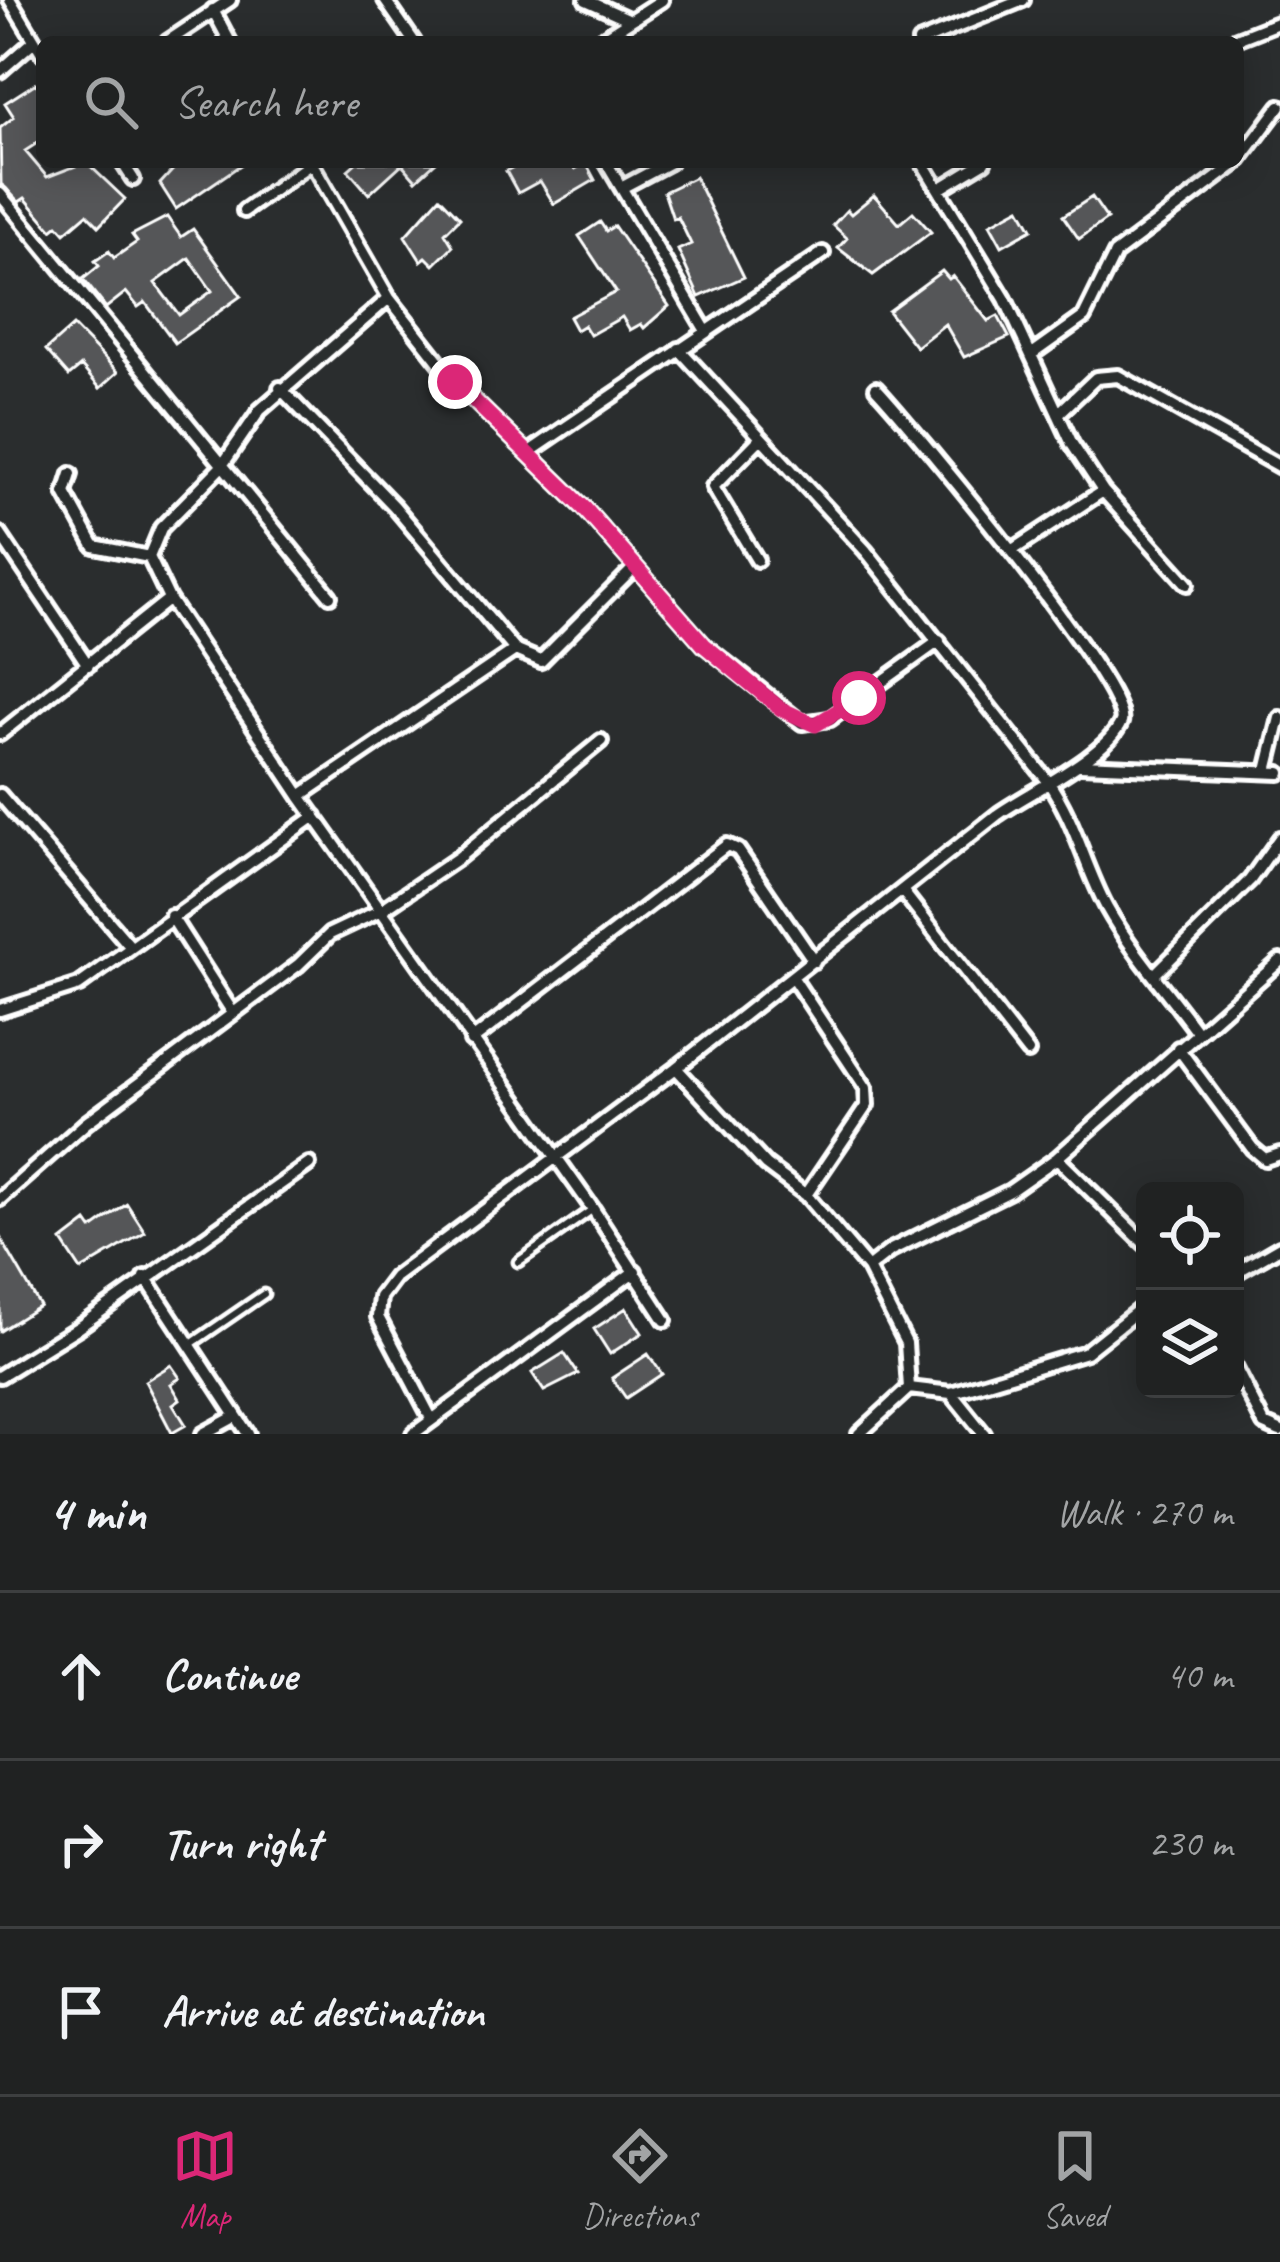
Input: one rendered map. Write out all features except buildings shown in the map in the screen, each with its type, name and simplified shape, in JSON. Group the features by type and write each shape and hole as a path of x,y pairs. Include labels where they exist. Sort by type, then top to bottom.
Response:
{"street":[{"path":"10,0 36,46"},
{"path":"176,36 230,0"},
{"path":"385,0 410,36"},
{"path":"586,0 628,20"},
{"path":"605,36 662,0"},
{"path":"934,36 1023,0"},
{"path":"213,10 227,36"},
{"path":"1244,36 1280,22"},
{"path":"0,71 33,42"},
{"path":"1244,154 1280,106"},
{"path":"126,168 133,179"},
{"path":"244,211 304,168"},
{"path":"315,168 389,298 455,382 608,533 632,569 704,645 802,722 830,719 939,641"},
{"path":"610,168 706,331"},
{"path":"623,188 659,168"},
{"path":"926,168 1103,491 1187,584"},
{"path":"941,188 974,168"},
{"path":"1032,354 1084,316 1106,269 1127,244 1230,168"},
{"path":"0,194 330,596"},
{"path":"528,452 824,254"},
{"path":"389,298 280,388 221,467 161,528 149,557 169,599 300,796 556,1155 665,1320"},
{"path":"679,350 866,551 1047,780 1073,819 1091,878 1112,916 1197,1032"},
{"path":"1058,414 1096,378 1118,376 1280,467"},
{"path":"280,388 394,506 514,650 541,661 632,569"},
{"path":"432,1420 378,1317 380,1297 395,1277 793,979 1047,780 1082,765 1121,722 1122,710 1095,664 946,465 876,388"},
{"path":"758,440 713,487 758,560"},
{"path":"71,474 64,493 94,546 149,557"},
{"path":"1011,551 1103,491"},
{"path":"0,534 88,665"},
{"path":"0,734 169,599"},
{"path":"300,796 514,650"},
{"path":"1082,765 1273,772 1280,718"},
{"path":"0,1199 86,1123 330,934 383,909 458,858 601,741"},
{"path":"0,795 129,945"},
{"path":"0,1010 79,985 315,816"},
{"path":"1155,974 1250,880 1280,838"},
{"path":"471,1041 727,845 738,850 814,961"},
{"path":"904,892 1028,1052"},
{"path":"171,916 233,1012"},
{"path":"868,1268 891,1250 1010,1191 1057,1158 1280,961"},
{"path":"793,979 866,1088 867,1105 806,1195"},
{"path":"1178,1048 1252,1148 1265,1159 1280,1154"},
{"path":"676,1068 766,1165 806,1195 868,1268 906,1342 909,1388"},
{"path":"1057,1158 1136,1235"},
{"path":"0,1376 309,1164"},
{"path":"1244,1268 1280,1247"},
{"path":"413,1434 635,1271"},
{"path":"146,1277 248,1434"},
{"path":"859,1434 909,1388 951,1393 1086,1352 1136,1312"},
{"path":"1244,1385 1264,1424 1280,1431"},
{"path":"951,1393 984,1434"},
{"path":"203,1434 236,1416"}],"lane":[{"path":"518,1262 593,1209"},
{"path":"191,1344 264,1294"}],"route":[{"path":"455,382 496,416 608,533 632,569 704,645 781,709 815,725 859,698"}]}
